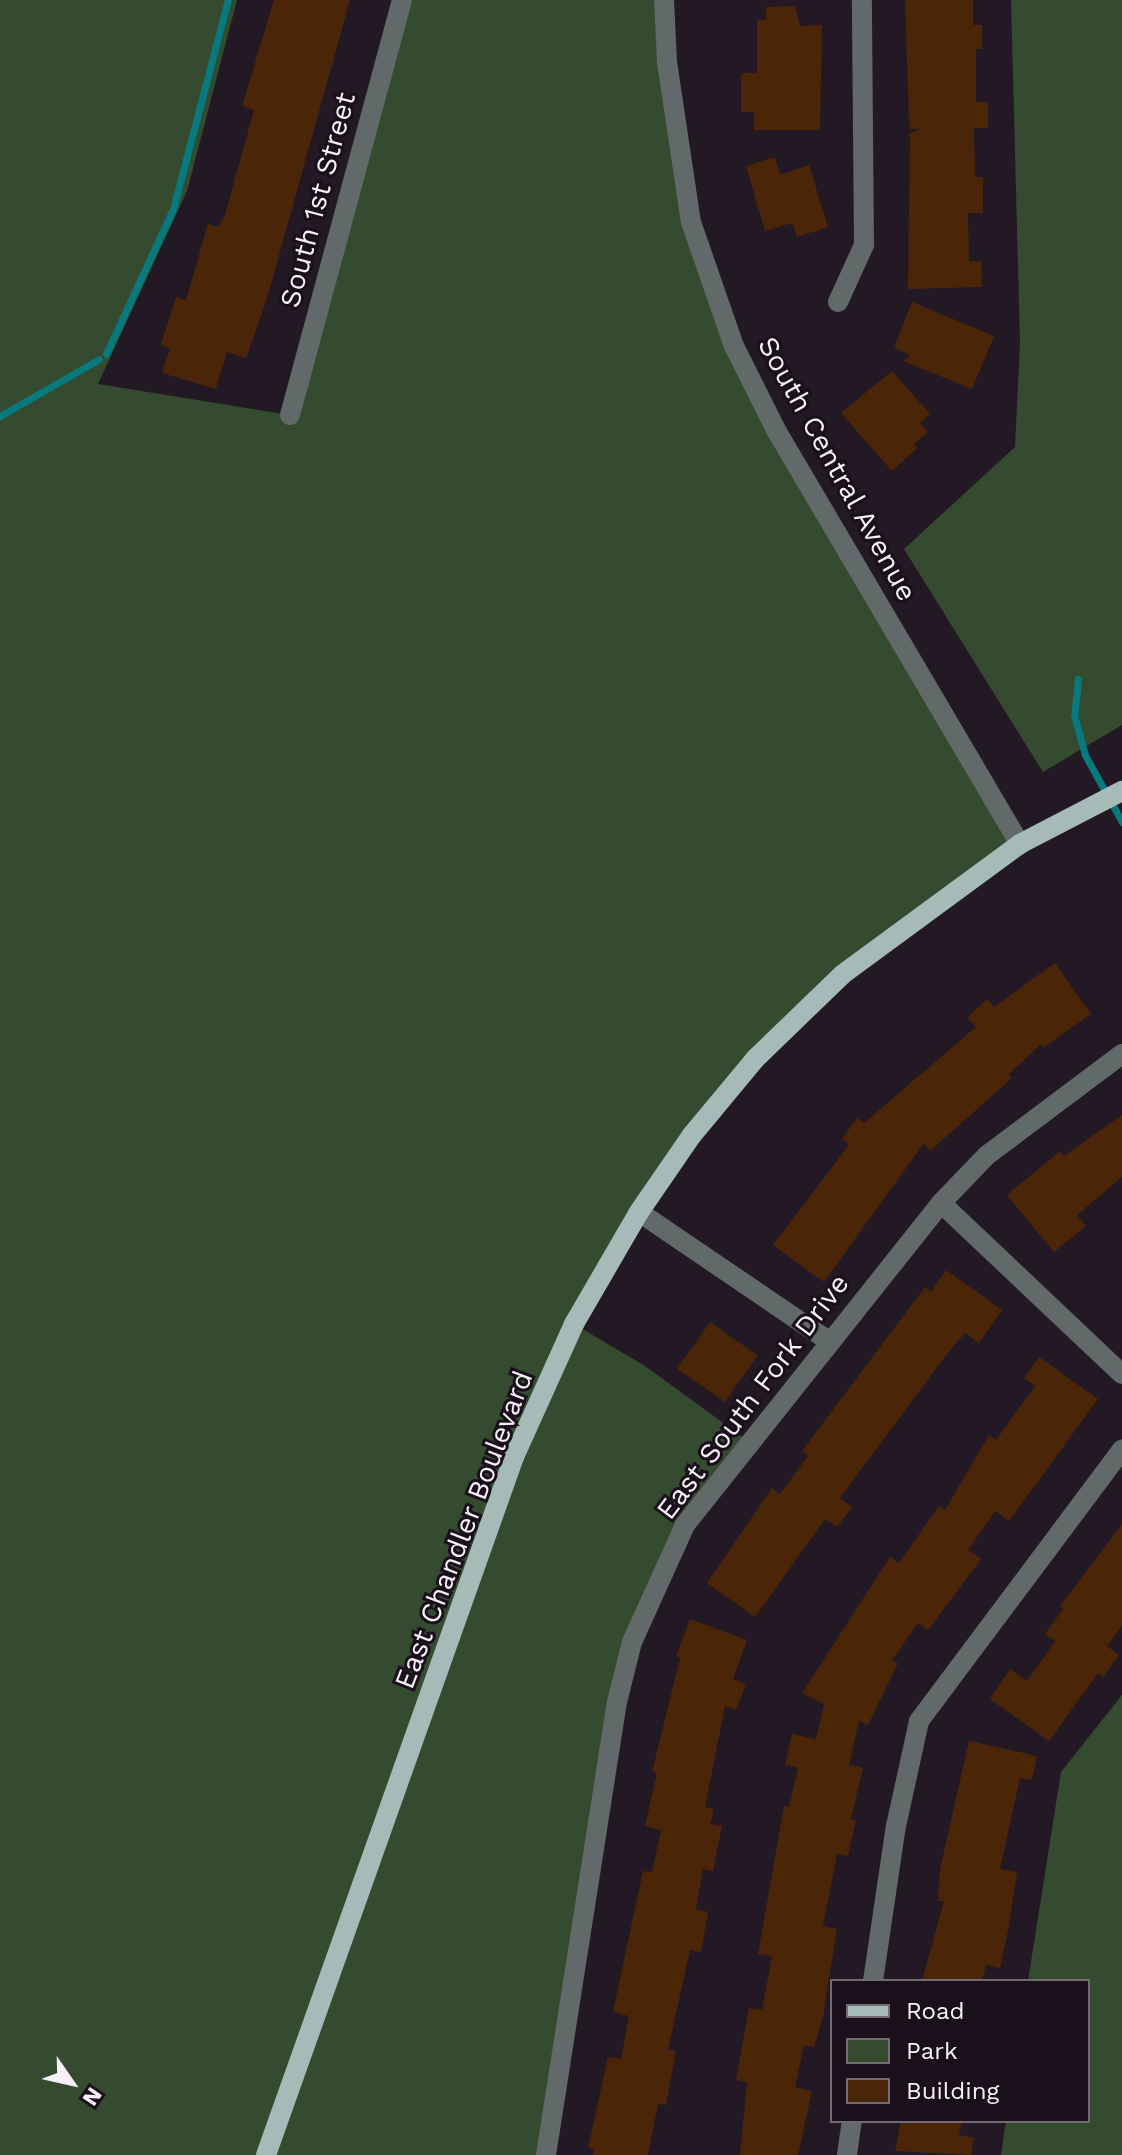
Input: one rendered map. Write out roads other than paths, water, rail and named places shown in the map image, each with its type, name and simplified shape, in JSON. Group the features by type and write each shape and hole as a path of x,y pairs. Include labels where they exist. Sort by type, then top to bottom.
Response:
{"main road":[{"name":"East Chandler Boulevard","path":"266,2155 514,1457 574,1324 639,1212 692,1135 755,1059 843,974 1020,844 1114,795"}],"street":[{"name":"South 1st Street","path":"290,415 402,0"},
{"name":"South Central Avenue","path":"664,0 667,62 691,222 734,346 776,430 1020,844"},
{"path":"838,302 864,245 862,0"},
{"name":"East South Fork Drive","path":"546,2155 617,1702 632,1642 685,1525 941,1203 986,1156 1122,1054"},
{"path":"941,1203 1122,1374"},
{"path":"639,1212 829,1341"},
{"path":"873,1979 896,1826 919,1721 1122,1450"},
{"path":"847,2155 852,2123"}],"waterway":[{"path":"106,354 173,209 228,0"},
{"path":"0,416 99,359"},
{"path":"1078,679 1074,715 1085,755 1122,822"}]}
